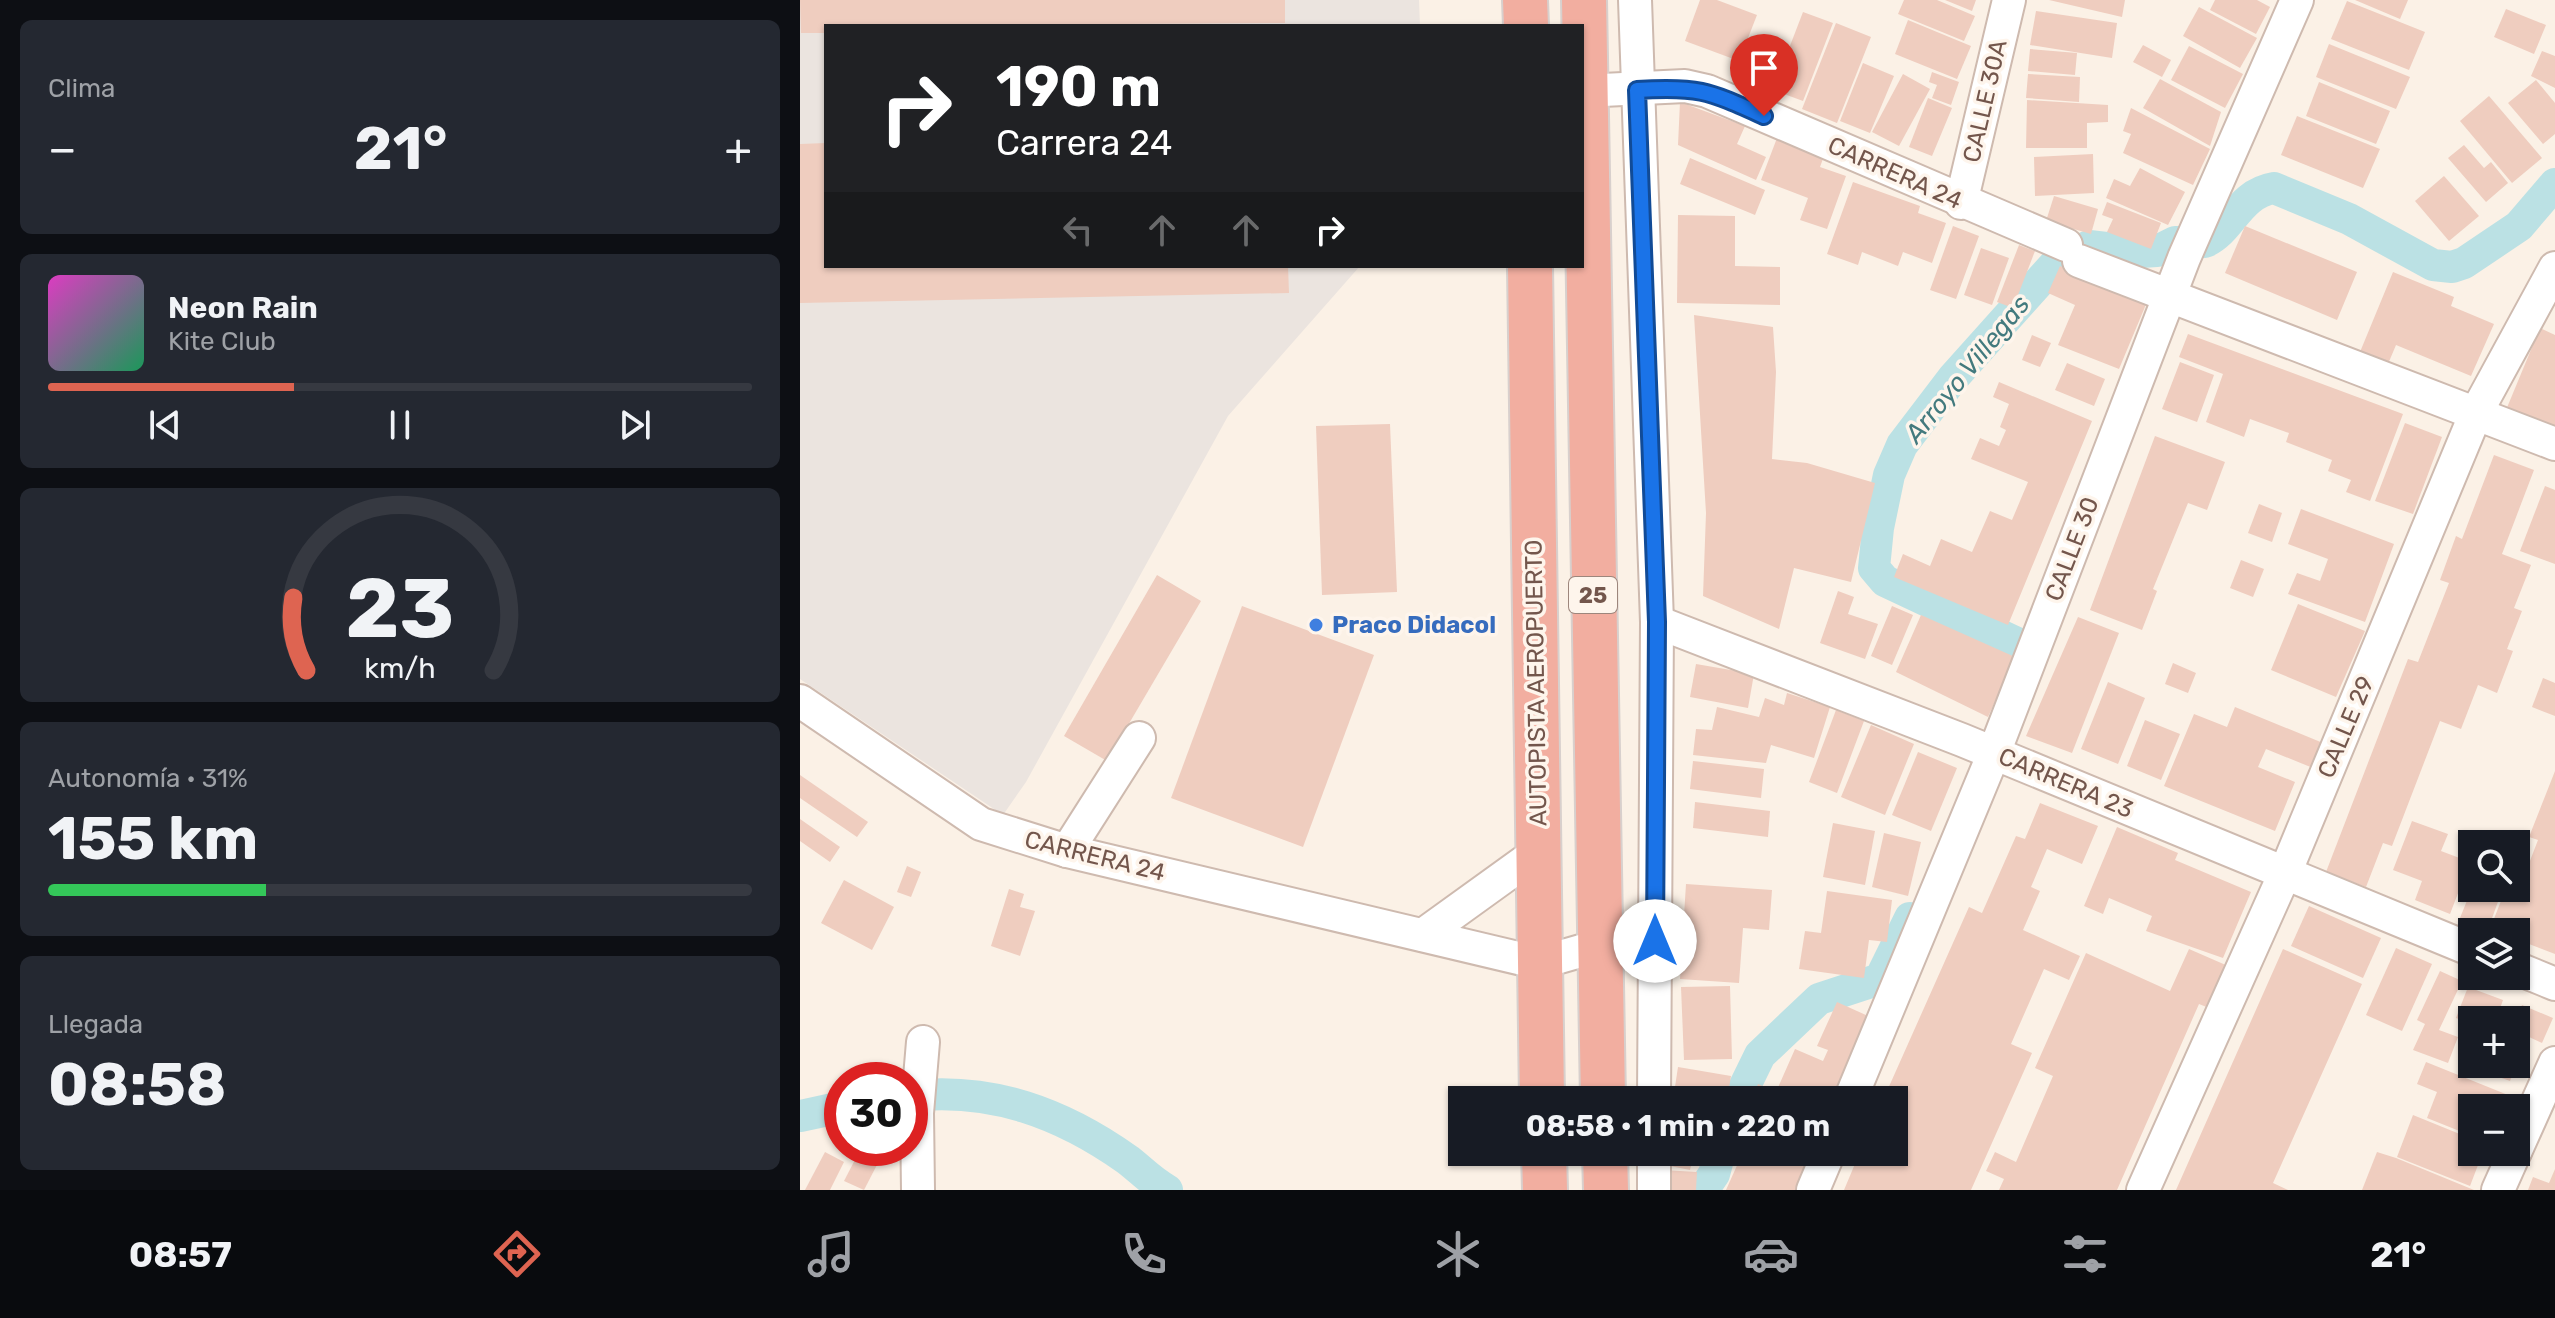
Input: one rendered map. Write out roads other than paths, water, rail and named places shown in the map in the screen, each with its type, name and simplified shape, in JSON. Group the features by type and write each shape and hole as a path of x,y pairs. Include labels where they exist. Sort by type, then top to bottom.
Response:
{"highway":[{"path":"1525,0 1526,24"},
{"name":"25","path":"1584,0 1584,24"},
{"name":"25","path":"1584,148 1603,1086"},
{"name":"AUTOPISTA AEROPUERTO","path":"1530,268 1542,1086"},
{"path":"1544,1166 1545,1190"},
{"path":"1605,1166 1606,1190"}],"street":[{"name":"CALLE 30A","path":"1961,203 2009,0"},
{"name":"CALLE 30","path":"1855,1086 1981,748 2200,219 2297,0"},
{"path":"1635,1 1657,622 1654,1086"},
{"name":"CARRERA 24","path":"1584,91 1685,86 1707,91 2169,297 2555,444"},
{"name":"CALLE 29","path":"2143,1190 2285,873 2476,413 2555,268"},
{"name":"CARRERA 23","path":"1657,622 1981,748 2458,944"},
{"name":"CARRERA 24","path":"800,701 981,824 1067,851 1539,963 1598,946"},
{"path":"1067,851 1139,738"},
{"path":"1423,935 1538,852"},
{"path":"2530,974 2555,984"},
{"path":"918,1190 917,1113 923,1042"},
{"path":"2530,1119 2555,1063"},
{"path":"1654,1166 1654,1190"},
{"path":"1813,1190 1823,1166"},
{"path":"2498,1190 2509,1166"}],"waterway":[{"name":"Arroyo Villegas","path":"2009,683 2021,655 2019,644 1885,581 1874,568 1878,528 1889,475 1902,445 1953,378 2056,263 2089,246 2141,252 2157,251 2175,242 2205,242 2252,197 2274,188 2349,219 2433,265 2452,267 2464,263 2519,226 2555,184"},
{"name":"Arroyo Villegas","path":"1745,1086 1760,1055 1819,999 1880,979 1910,918"},
{"path":"928,1095 998,1100 1052,1117 1103,1143 1167,1190"},
{"path":"800,1116 824,1111"},
{"name":"Arroyo Villegas","path":"1703,1190 1716,1166"}],"place":[{"name":"Praco Didacol","path":"1316,625"}]}
